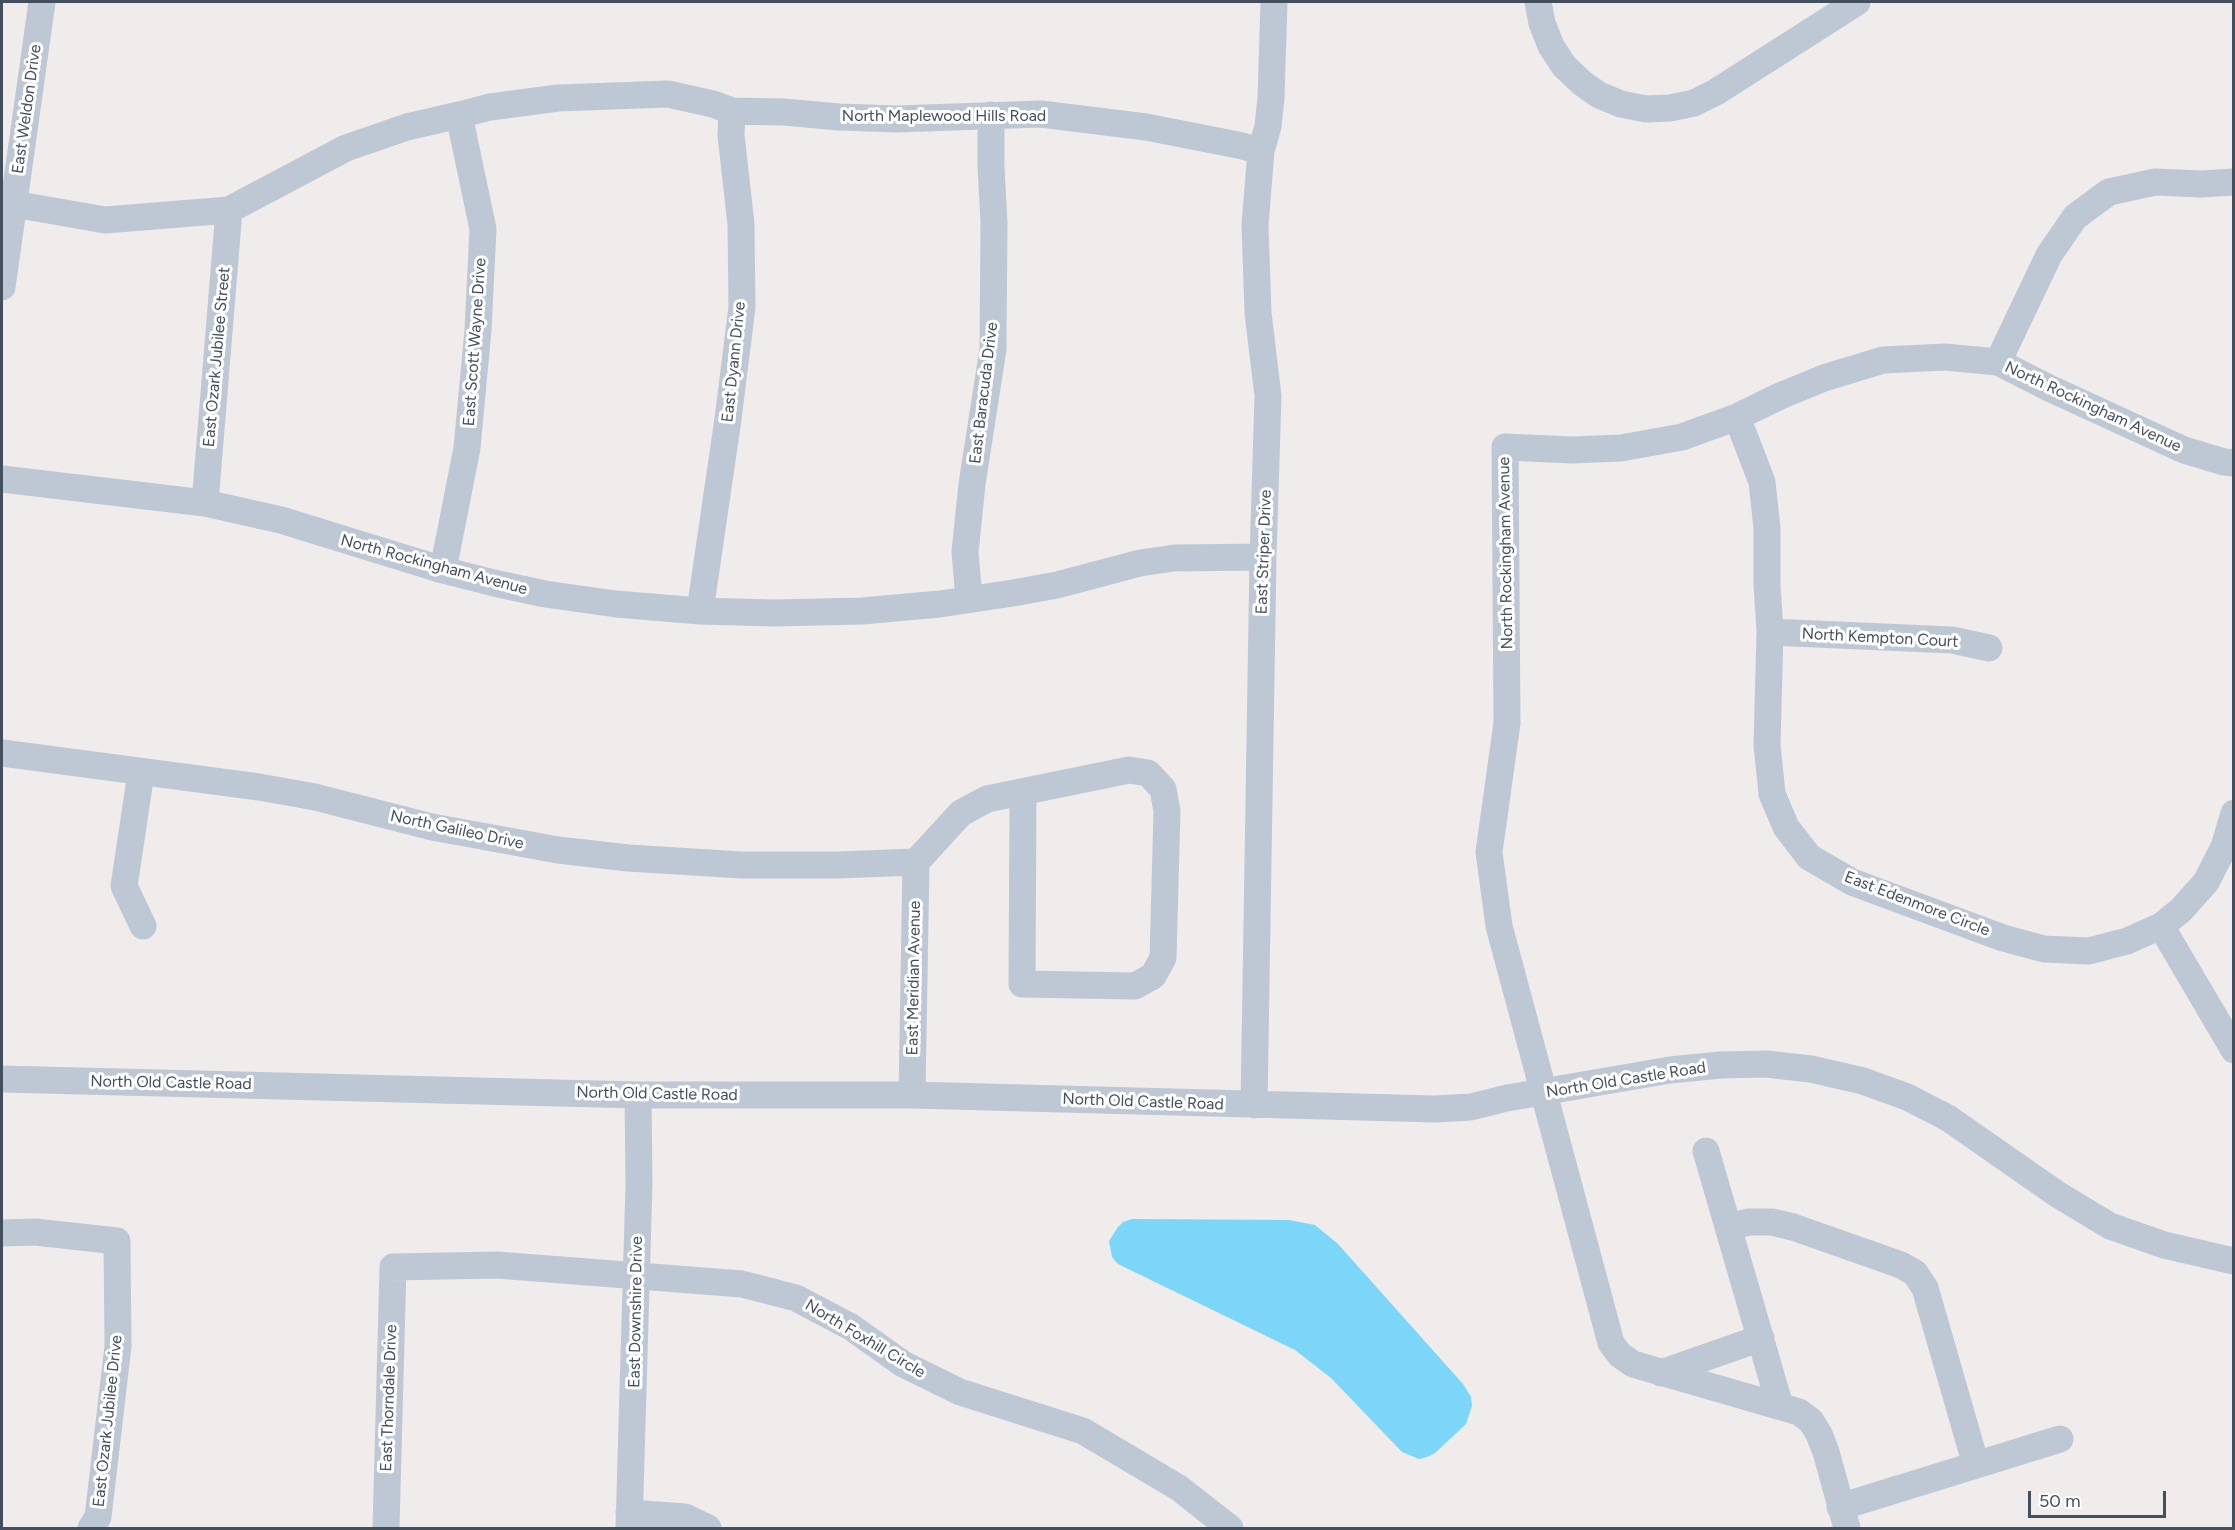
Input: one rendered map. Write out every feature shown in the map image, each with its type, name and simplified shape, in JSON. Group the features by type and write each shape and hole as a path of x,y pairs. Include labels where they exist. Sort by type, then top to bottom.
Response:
{"street":[{"name":"East Weldon Drive","path":"2,287 8,203 42,2"},
{"name":"East Striper Drive","path":"1254,1105 1263,557 1268,396 1258,314 1255,225 1262,152 1271,98 1274,2"},
{"path":"1538,2 1542,23 1551,46 1564,66 1599,95 1621,104 1646,109 1686,105 1716,92 1857,2"},
{"name":"North Maplewood Hills Road","path":"8,203 105,220 229,210 346,148 407,127 490,107 558,98 668,94 713,104 732,111 896,119 1041,114 1094,120 1238,145 1262,152"},
{"name":"East Dyann Drive","path":"700,611 742,307 741,224 730,135 732,111"},
{"name":"East Scott Wayne Drive","path":"442,570 467,448 478,330 483,229 459,115"},
{"name":"East Baracuda Drive","path":"969,599 966,541 972,484 993,349 994,223 991,115"},
{"path":"1998,362 2049,255 2075,217 2109,192 2155,182 2201,184 2234,182"},
{"name":"East Ozark Jubilee Street","path":"205,503 229,210"},
{"name":"North Rockingham Avenue","path":"1544,1093 1499,927 1489,852 1507,723 1505,447 1572,450 1621,448 1682,437 1737,417 1813,382 1883,360 1945,357 1998,362 2184,450 2224,462 2234,462"},
{"name":"East Edenmore Circle","path":"1737,417 1762,482 1767,528 1770,632 1767,745 1772,795 1786,827 1809,857 1852,882 2002,938 2044,949 2089,951 2127,941 2162,926 2181,910 2206,882 2224,847 2234,813"},
{"name":"North Rockingham Avenue","path":"2,479 205,503 281,520 442,570 545,594 616,604 700,611 774,613 862,611 969,599 1057,585 1140,563 1174,558 1263,557"},
{"name":"North Kempton Court","path":"1770,632 1952,640 1989,648"},
{"name":"North Galileo Drive","path":"2,753 259,787 315,797 432,827 558,850 628,858 742,865 916,862"},
{"path":"916,862 961,813 987,799 1129,770 1148,773 1163,789 1167,811 1163,958 1153,976 1134,986 1022,984 1023,792"},
{"path":"141,773 124,886 143,927"},
{"name":"East Meridian Avenue","path":"912,1095 916,862"},
{"path":"2162,926 2234,1050"},
{"name":"North Old Castle Road","path":"2,1079 638,1095 912,1095 1435,1109 1471,1107 1507,1098 1670,1070 1721,1065 1766,1064 1800,1068 1863,1081 1906,1097 1948,1119 2057,1194 2110,1226 2164,1245 2234,1261"},
{"path":"1544,1093 1611,1343 1620,1355 1633,1364 1799,1412 1811,1421 1820,1434 1843,1518 1976,1465 2060,1439"},
{"name":"East Downshire Drive","path":"629,1521 639,1184 638,1095"},
{"path":"1706,1151 1780,1406"},
{"path":"1728,1227 1749,1222 1772,1222 1793,1227 1901,1265 1915,1273 1925,1288 1976,1465"},
{"name":"East Ozark Jubilee Drive","path":"2,1233 35,1232 117,1241 118,1346 98,1517 91,1528"},
{"name":"North Foxhill Circle","path":"393,1267 497,1266 637,1275 742,1284 796,1298 851,1328 903,1364 960,1392 1083,1431 1179,1488 1230,1528"},
{"name":"East Thorndale Drive","path":"386,1528 393,1267"},
{"path":"1660,1373 1761,1338"},
{"path":"629,1521 685,1517 708,1528"}],"water":[{"path":"1132,1219 1289,1220 1315,1225 1338,1244 1463,1384 1471,1397 1472,1406 1466,1424 1435,1453 1427,1457 1419,1459 1402,1452 1331,1378 1295,1350 1118,1264 1112,1257 1109,1241 1123,1222"}]}
